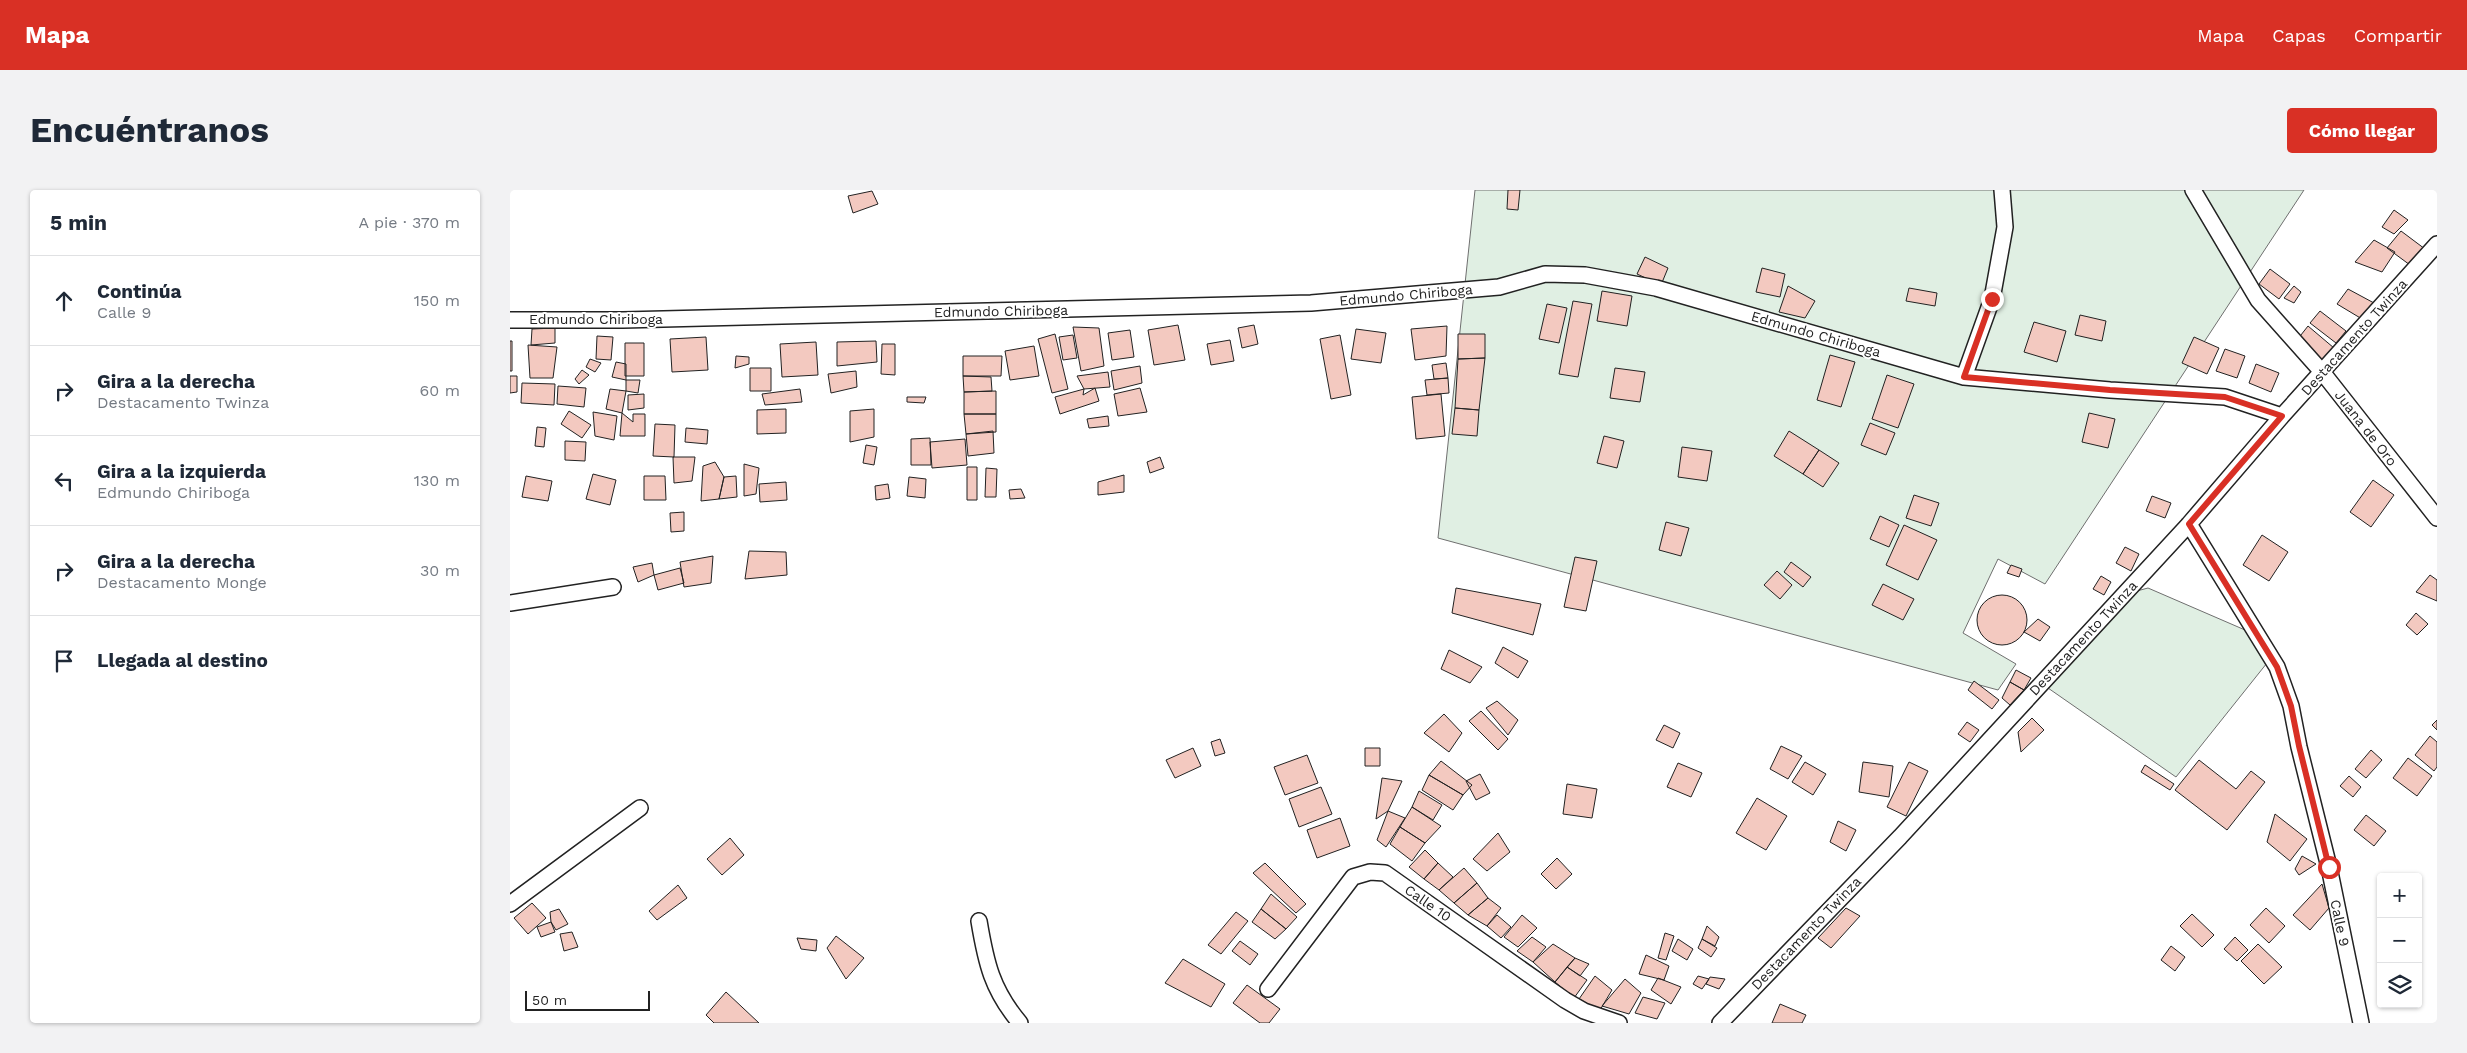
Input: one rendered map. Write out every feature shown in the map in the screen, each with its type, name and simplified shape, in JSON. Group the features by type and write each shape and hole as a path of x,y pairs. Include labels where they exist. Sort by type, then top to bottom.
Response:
{"street":[{"path":"1964,377 1992,299 2005,227 2002,190"},
{"name":"Juana de Oro","path":"2193,190 2258,300 2323,373 2437,518"},
{"name":"Destacamento Twinza","path":"1720,1023 1900,836 2189,524 2282,416 2323,373 2437,244"},
{"name":"Edmundo Chiriboga","path":"510,320 623,320 1311,303 1499,287 1545,274 1585,275 1656,288 1964,377 2110,390 2225,397 2282,416"},
{"name":"Calle 9","path":"2189,524 2277,667 2291,706 2329,867 2361,1023"},
{"path":"510,603 613,587"},
{"path":"510,904 640,808"},
{"name":"Calle 10","path":"1268,989 1353,877 1370,872 1385,873 1565,1000 1584,1011 1619,1023"},
{"path":"979,921 986,964 1006,1007 1020,1023"}],"green space":[{"path":"1475,190 2304,190 2045,584 1998,559 1963,633 2016,664 1998,690 1438,538"},
{"path":"2148,588 2252,633 2267,663 2176,777 2048,688 2133,592"}],"building":[{"path":"1508,190 1520,190 1518,210 1507,209"},
{"path":"872,191 878,204 853,213 848,196"},
{"path":"2394,210 2408,220 2394,234 2382,227"},
{"path":"2401,231 2425,249 2410,265 2387,248"},
{"path":"2374,240 2395,252 2382,272 2355,262"},
{"path":"1645,257 1668,268 1661,285 1637,274"},
{"path":"1762,268 1785,274 1780,297 1756,292"},
{"path":"2270,269 2290,284 2279,299 2259,284"},
{"path":"1788,286 1815,301 1805,318 1779,312"},
{"path":"2294,286 2301,292 2294,303 2284,298"},
{"path":"1909,288 1937,293 1935,306 1906,301"},
{"path":"2348,289 2374,303 2362,319 2337,304"},
{"path":"1602,291 1632,296 1627,326 1597,321"},
{"path":"1573,301 1592,304 1578,377 1559,374"},
{"path":"1547,304 1567,308 1559,343 1539,339"},
{"path":"2320,311 2346,331 2336,343 2310,323"},
{"path":"2080,315 2106,321 2102,341 2075,335"},
{"path":"2034,322 2066,331 2057,362 2024,352"},
{"path":"1178,325 1185,360 1154,365 1148,330"},
{"path":"1254,325 1258,344 1242,348 1238,328"},
{"path":"1447,326 1446,356 1415,360 1411,329"},
{"path":"2308,326 2334,348 2320,361 2297,340"},
{"path":"1073,327 1099,328 1104,366 1081,371"},
{"path":"555,328 555,343 531,345 532,329"},
{"path":"1356,329 1386,333 1381,363 1351,359"},
{"path":"1130,330 1134,357 1112,360 1108,333"},
{"path":"1055,334 1068,389 1052,393 1038,339"},
{"path":"1458,334 1485,334 1485,358 1458,359"},
{"path":"1073,335 1077,358 1063,360 1059,337"},
{"path":"1340,335 1351,395 1331,399 1320,339"},
{"path":"597,336 613,337 611,360 596,359"},
{"path":"706,337 708,370 672,372 670,339"},
{"path":"2194,337 2219,348 2207,374 2182,363"},
{"path":"1230,340 1234,361 1211,365 1207,344"},
{"path":"510,341 512,341 512,371 510,371"},
{"path":"876,341 877,362 837,366 837,342"},
{"path":"816,342 818,375 782,377 780,344"},
{"path":"625,343 644,343 644,376 625,376"},
{"path":"882,344 895,344 895,375 881,374"},
{"path":"528,345 557,347 553,378 530,378"},
{"path":"1034,346 1039,376 1010,380 1005,351"},
{"path":"2225,349 2245,356 2237,378 2216,371"},
{"path":"1830,355 1855,362 1841,407 1817,400"},
{"path":"736,356 749,357 749,364 735,368"},
{"path":"963,356 1002,356 1001,376 963,376"},
{"path":"1485,358 1479,410 1455,408 1458,359"},
{"path":"590,359 601,363 595,372 586,367"},
{"path":"616,362 626,364 626,380 612,377"},
{"path":"1446,363 1448,378 1434,379 1432,365"},
{"path":"2256,364 2279,373 2271,392 2249,383"},
{"path":"1140,366 1142,383 1114,390 1111,371"},
{"path":"750,368 771,368 771,391 750,391"},
{"path":"1615,368 1645,372 1640,402 1610,398"},
{"path":"582,370 589,375 579,384 575,379"},
{"path":"856,371 857,387 831,393 828,374"},
{"path":"1108,372 1110,387 1084,389 1077,376"},
{"path":"1887,375 1914,384 1898,428 1872,419"},
{"path":"510,376 517,376 517,392 510,393"},
{"path":"963,376 991,377 992,391 964,392"},
{"path":"1448,378 1449,393 1427,395 1425,380"},
{"path":"626,380 640,380 638,393 626,391"},
{"path":"522,383 555,384 554,405 521,403"},
{"path":"558,386 586,388 584,407 557,404"},
{"path":"1095,388 1099,401 1060,414 1055,397 1084,389 1083,395"},
{"path":"1140,388 1147,412 1118,416 1114,394"},
{"path":"610,389 626,391 622,413 606,409"},
{"path":"800,389 802,402 765,405 762,394"},
{"path":"996,391 996,414 964,414 964,392"},
{"path":"644,394 644,408 628,410 628,395"},
{"path":"1441,394 1445,436 1416,439 1412,397"},
{"path":"907,397 926,397 924,403 907,402"},
{"path":"1455,408 1479,410 1477,436 1452,434"},
{"path":"786,409 786,433 757,434 757,410"},
{"path":"874,409 874,437 850,442 850,411"},
{"path":"569,411 591,425 582,438 561,424"},
{"path":"593,412 617,416 614,440 595,436"},
{"path":"622,413 633,422 633,414 645,414 645,436 620,436"},
{"path":"2089,413 2115,419 2108,448 2082,442"},
{"path":"964,414 996,414 996,432 966,434"},
{"path":"1108,416 1109,426 1089,428 1087,419"},
{"path":"1870,423 1895,433 1886,455 1861,445"},
{"path":"655,424 675,425 674,457 653,456"},
{"path":"537,427 546,428 544,447 535,446"},
{"path":"686,428 708,430 707,444 685,442"},
{"path":"993,431 994,453 968,456 966,434"},
{"path":"1789,431 1819,450 1803,474 1774,456"},
{"path":"1604,436 1624,441 1617,468 1597,463"},
{"path":"930,438 931,465 911,465 911,439"},
{"path":"965,439 967,465 932,468 930,442"},
{"path":"565,441 586,442 585,461 565,460"},
{"path":"866,445 877,447 874,465 863,463"},
{"path":"1682,447 1712,451 1707,481 1678,477"},
{"path":"1819,450 1839,463 1823,487 1803,474"},
{"path":"673,457 695,457 692,481 674,483"},
{"path":"1160,457 1164,468 1150,473 1147,462"},
{"path":"715,462 724,477 719,499 701,501 703,466"},
{"path":"744,464 759,468 756,494 744,496"},
{"path":"967,467 977,467 977,500 967,500"},
{"path":"986,468 997,469 996,497 985,497"},
{"path":"593,474 616,480 610,505 586,499"},
{"path":"1124,475 1124,492 1098,495 1098,482"},
{"path":"526,476 552,481 548,501 522,497"},
{"path":"644,476 665,476 666,500 644,500"},
{"path":"736,476 737,497 719,499 724,477"},
{"path":"909,477 926,479 925,498 907,496"},
{"path":"2373,480 2394,495 2371,527 2350,512"},
{"path":"786,482 787,500 760,502 759,484"},
{"path":"888,484 890,498 876,500 875,486"},
{"path":"1021,489 1025,498 1010,499 1009,490"},
{"path":"1914,495 1939,503 1931,526 1906,518"},
{"path":"2152,496 2171,503 2165,518 2146,511"},
{"path":"684,512 684,531 671,532 670,513"},
{"path":"1880,516 1899,525 1889,547 1870,539"},
{"path":"1666,522 1689,528 1681,556 1659,550"},
{"path":"1904,525 1937,540 1918,580 1886,565"},
{"path":"2262,535 2288,552 2269,581 2243,565"},
{"path":"2125,547 2139,554 2131,571 2116,563"},
{"path":"749,551 786,552 787,575 745,579"},
{"path":"713,556 711,583 684,587 680,562"},
{"path":"1575,557 1597,561 1586,611 1564,607"},
{"path":"1791,562 1811,577 1803,587 1784,572"},
{"path":"652,563 654,575 638,582 633,567"},
{"path":"2011,565 2022,569 2019,577 2007,573"},
{"path":"680,568 684,583 658,590 654,575"},
{"path":"1777,571 1792,585 1780,599 1764,585"},
{"path":"2430,575 2437,580 2437,601 2416,592"},
{"path":"2101,576 2111,582 2104,595 2093,589"},
{"path":"1883,584 1914,599 1903,620 1872,605"},
{"path":"1456,588 1541,604 1533,635 1452,613"},
{"path":"2007,595 2020,602 2026,610 2026,630 2020,638 2012,644 1997,645 1984,638 1978,630 1977,615 1984,602 1992,596"},
{"path":"2416,613 2428,624 2417,635 2406,625"},
{"path":"2038,619 2050,627 2040,641 2024,632"},
{"path":"1503,647 1528,661 1518,678 1495,663"},
{"path":"1449,650 1482,667 1470,683 1441,669"},
{"path":"2016,670 2031,678 2024,690 2010,682"},
{"path":"1974,681 1999,700 1992,709 1968,690"},
{"path":"2010,682 2024,690 2010,705 2002,698"},
{"path":"1497,701 1518,720 1508,735 1486,708"},
{"path":"1481,711 1508,739 1498,750 1469,721"},
{"path":"1444,714 1462,733 1449,752 1424,733"},
{"path":"2032,718 2044,730 2021,752 2018,732"},
{"path":"2437,720 2437,730 2432,725"},
{"path":"1967,722 1979,730 1970,742 1958,734"},
{"path":"1664,725 1680,733 1673,748 1656,740"},
{"path":"2430,736 2437,742 2437,767 2434,771 2415,755"},
{"path":"1220,739 1225,753 1215,756 1211,742"},
{"path":"1781,746 1802,756 1788,779 1770,769"},
{"path":"1193,748 1201,766 1175,778 1166,760"},
{"path":"1365,748 1380,748 1380,766 1365,766"},
{"path":"2371,750 2382,760 2366,778 2355,769"},
{"path":"1307,755 1318,783 1285,795 1274,767"},
{"path":"2408,758 2432,776 2417,796 2393,778"},
{"path":"2199,760 2236,789 2251,771 2265,782 2227,830 2175,790"},
{"path":"1441,761 1472,785 1463,795 1429,775"},
{"path":"1805,762 1826,774 1813,795 1792,782"},
{"path":"1863,762 1893,766 1889,797 1859,792"},
{"path":"1909,762 1928,771 1906,816 1887,807"},
{"path":"1678,763 1702,773 1691,797 1667,787"},
{"path":"2145,765 2174,784 2170,790 2141,772"},
{"path":"1480,774 1490,793 1476,800 1466,781"},
{"path":"1429,775 1463,795 1453,810 1422,790"},
{"path":"2349,776 2361,787 2353,797 2340,786"},
{"path":"1382,778 1402,781 1388,811 1376,819"},
{"path":"1567,784 1597,789 1592,818 1563,814"},
{"path":"1321,787 1332,814 1299,827 1289,799"},
{"path":"1419,791 1442,805 1433,820 1412,807"},
{"path":"1757,798 1787,816 1766,850 1736,833"},
{"path":"1412,807 1441,826 1425,843 1400,827"},
{"path":"1388,811 1405,818 1386,847 1377,840"},
{"path":"2275,814 2307,839 2290,861 2267,842"},
{"path":"2366,815 2386,831 2374,846 2354,830"},
{"path":"1340,818 1350,846 1317,858 1307,830"},
{"path":"1838,821 1856,830 1846,851 1830,842"},
{"path":"1400,827 1425,843 1412,861 1390,844"},
{"path":"1498,833 1510,852 1487,871 1473,859"},
{"path":"730,838 744,855 722,875 707,859"},
{"path":"1425,850 1438,863 1424,879 1409,867"},
{"path":"2302,856 2316,864 2299,875 2295,869"},
{"path":"1557,858 1572,874 1556,889 1541,874"},
{"path":"1265,863 1306,904 1296,913 1253,873"},
{"path":"1438,863 1453,877 1439,890 1424,879"},
{"path":"1464,868 1477,883 1454,903 1439,890"},
{"path":"1477,883 1488,898 1468,915 1454,903"},
{"path":"2322,884 2329,908 2310,930 2293,915"},
{"path":"678,885 687,898 657,920 649,911"},
{"path":"1271,894 1297,917 1286,929 1261,909"},
{"path":"1488,898 1501,908 1487,926 1468,915"},
{"path":"532,903 546,918 528,934 514,918"},
{"path":"1846,908 1860,916 1831,948 1818,938"},
{"path":"2266,908 2285,926 2269,943 2250,925"},
{"path":"559,909 568,924 556,930 551,922 550,912"},
{"path":"1261,909 1286,929 1275,939 1252,922"},
{"path":"1236,912 1248,921 1221,954 1208,945"},
{"path":"2192,914 2214,935 2202,947 2180,926"},
{"path":"1497,915 1511,927 1501,938 1487,926"},
{"path":"1522,915 1537,928 1518,947 1504,937"},
{"path":"551,922 555,932 541,937 537,927"},
{"path":"1707,926 1719,937 1715,946 1702,939"},
{"path":"572,932 578,947 564,951 560,934"},
{"path":"1665,933 1674,936 1666,960 1658,958"},
{"path":"836,936 864,958 846,979 827,948"},
{"path":"1532,937 1546,947 1533,962 1517,951"},
{"path":"2235,937 2248,950 2237,961 2224,949"},
{"path":"797,938 817,940 816,951 801,949"},
{"path":"1678,939 1693,949 1687,960 1672,951"},
{"path":"1702,939 1717,948 1711,957 1698,948"},
{"path":"1240,941 1258,954 1250,965 1232,951"},
{"path":"1553,944 1575,958 1555,982 1533,962"},
{"path":"2258,944 2282,967 2264,984 2241,961"},
{"path":"2171,946 2185,957 2175,971 2161,960"},
{"path":"1646,955 1669,966 1664,980 1639,974"},
{"path":"1575,958 1589,964 1580,976 1567,967"},
{"path":"1183,959 1225,984 1211,1007 1165,983"},
{"path":"1567,967 1587,980 1574,998 1555,982"},
{"path":"1595,976 1612,990 1600,1010 1579,999"},
{"path":"1698,976 1709,979 1702,989 1693,984"},
{"path":"1710,977 1725,979 1719,989 1706,984"},
{"path":"1658,978 1681,987 1671,1004 1651,990"},
{"path":"1625,979 1641,993 1629,1014 1602,1006"},
{"path":"1247,985 1280,1009 1269,1023 1260,1023 1233,1003"},
{"path":"726,992 759,1023 714,1023 706,1015"},
{"path":"1643,997 1665,1003 1657,1019 1635,1013"},
{"path":"1780,1004 1806,1015 1802,1023 1772,1023"}],"route":[{"path":"1992,299 1964,377 2110,390 2225,397 2282,416 2189,524 2277,667 2291,706 2329,867"}]}
